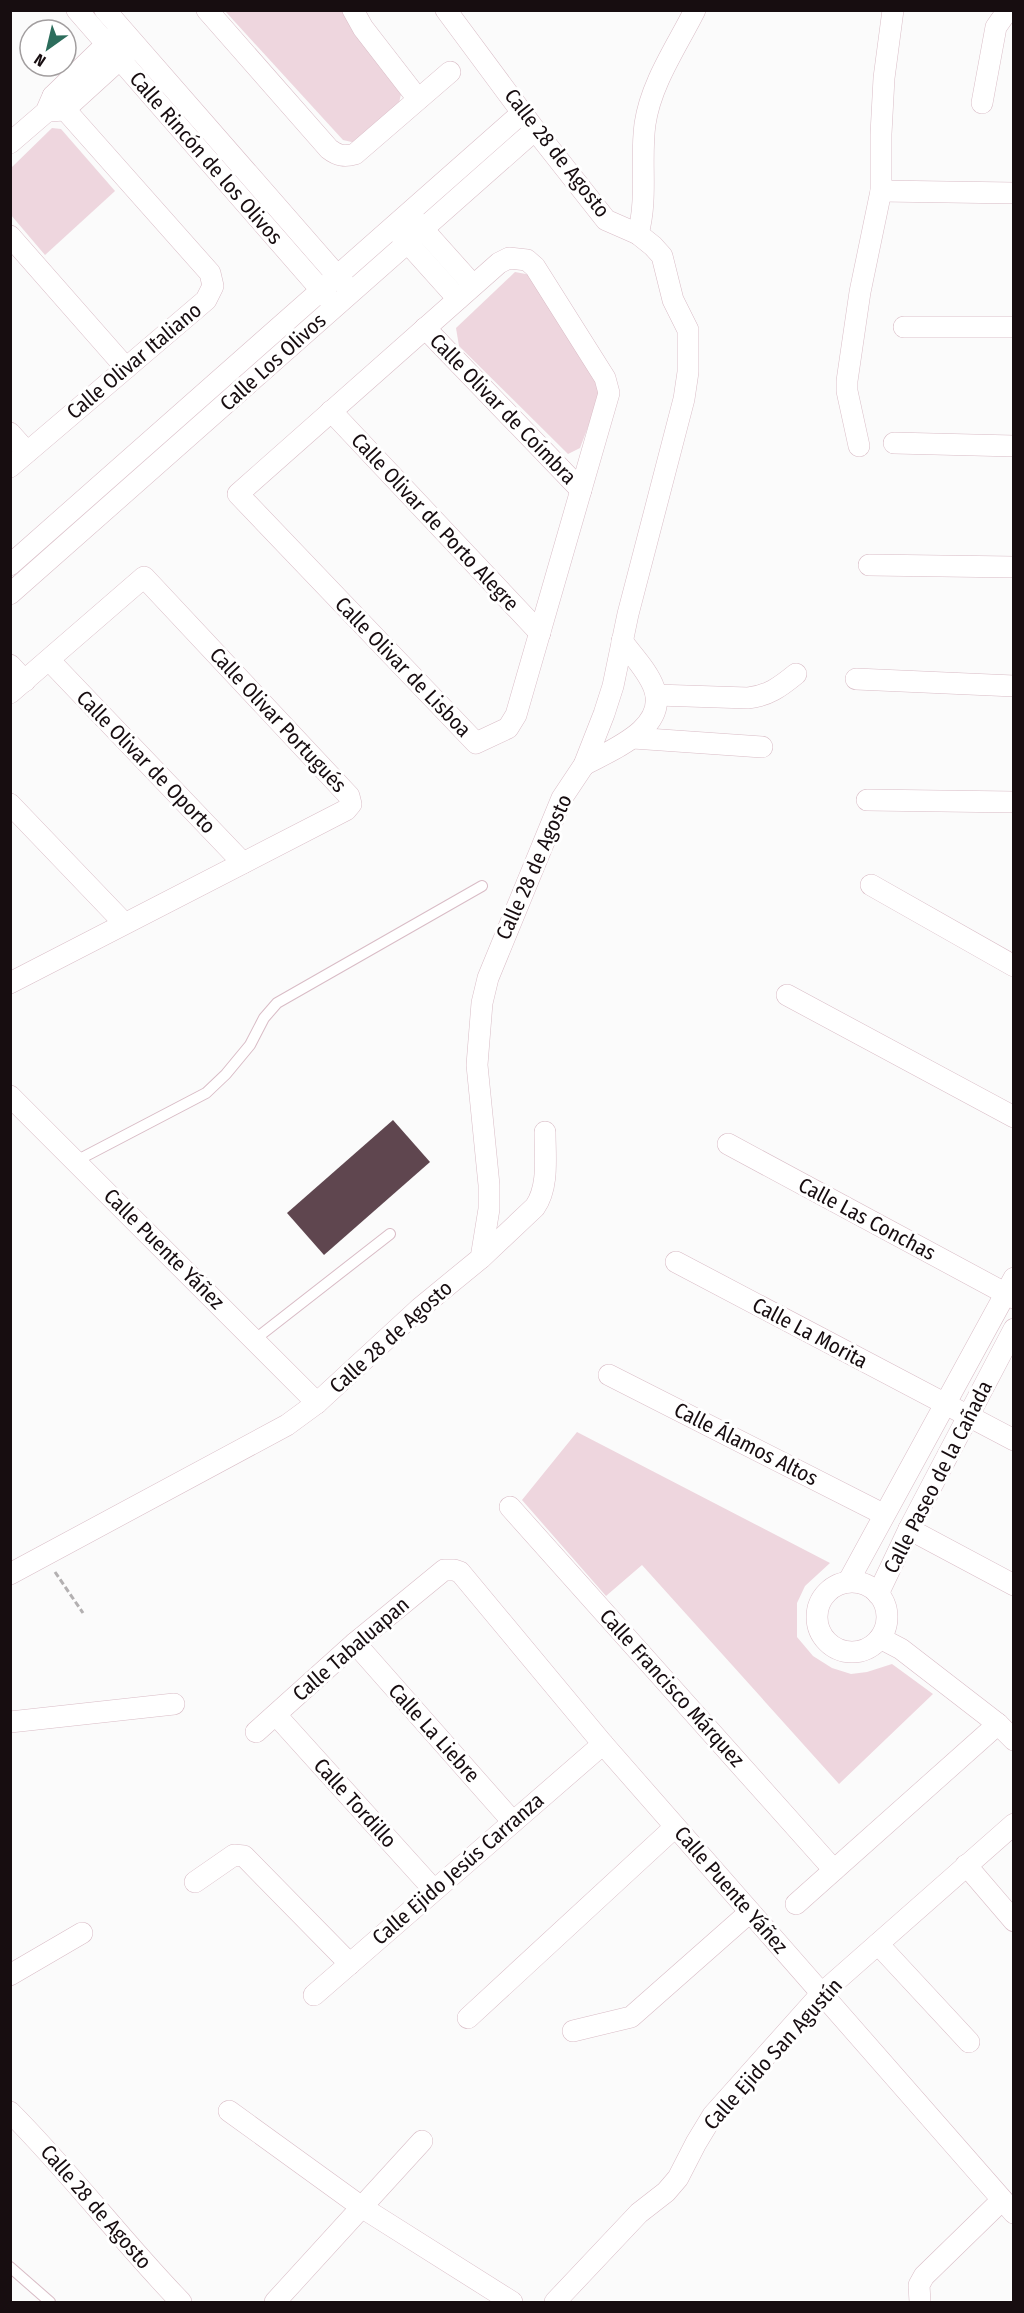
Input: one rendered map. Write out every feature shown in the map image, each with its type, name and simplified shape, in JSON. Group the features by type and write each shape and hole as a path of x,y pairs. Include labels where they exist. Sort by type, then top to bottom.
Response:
{"street":[{"name":"Calle Rincón de los Olivos","path":"77,10 336,291"},
{"name":"Calle Rincón de los Olivos","path":"105,10 336,291"},
{"path":"207,10 334,153 347,156 355,154 450,72"},
{"path":"352,10 363,28 418,99"},
{"name":"Calle 28 de Agosto","path":"10,1574 287,1425 317,1403 420,1308 481,1258 489,1209 489,1185 477,1065 485,990 491,966 562,798 584,765 613,686 622,641 684,399 688,372 688,330 673,300 662,256 638,234 606,220 446,10"},
{"path":"638,234 643,203 647,115 658,81 695,10"},
{"path":"859,446 847,391 847,381 860,292 881,191 884,78 893,10"},
{"path":"982,103 996,27 1008,10"},
{"path":"10,143 129,37"},
{"name":"Calle Olivar Italiano","path":"10,467 206,300 212,291 210,273 54,106"},
{"name":"Calle Los Olivos","path":"10,565 336,291 529,121"},
{"path":"881,191 1014,193"},
{"path":"408,228 466,292"},
{"path":"10,237 126,368"},
{"name":"Calle Olivar de Lisboa","path":"514,258 531,263 605,378 609,393 513,722 508,728 476,743 238,494 466,292 504,260 514,258"},
{"name":"Calle Los Olivos","path":"10,594 336,291"},
{"path":"904,327 1014,327"},
{"name":"Calle Olivar de Coímbra","path":"425,328 581,490"},
{"name":"Calle Olivar de Porto Alegre","path":"331,411 540,633"},
{"path":"10,433 27,452"},
{"path":"894,443 1014,446"},
{"path":"869,565 1014,567"},
{"name":"Calle Olivar Portugués","path":"10,665 18,687 144,577 349,796 351,804 346,810 124,923 12,984 10,983"},
{"path":"584,765 633,738 650,721 654,712 656,695 645,671 622,641"},
{"name":"Calle Olivar de Oporto","path":"50,661 243,863"},
{"path":"656,695 762,697 770,694 796,674"},
{"path":"856,679 1014,686"},
{"path":"633,738 762,747"},
{"path":"867,800 1014,802"},
{"path":"10,804 124,923"},
{"path":"871,885 1014,966"},
{"path":"787,995 1014,1117"},
{"name":"Calle Puente Yáñez","path":"10,1095 317,1403"},
{"path":"481,1258 541,1199 544,1185 545,1132"},
{"name":"Calle Las Conchas","path":"728,1144 1011,1290"},
{"name":"Calle La Morita","path":"676,1262 1014,1440"},
{"name":"Calle Paseo de la Cañada","path":"848,1582 943,1404 1011,1290"},
{"name":"Calle Paseo de la Cañada","path":"878,1594 909,1529 1014,1329"},
{"name":"Calle Álamos Altos","path":"609,1375 883,1514"},
{"name":"Calle Francisco Márquez","path":"510,1507 834,1870"},
{"path":"909,1529 1014,1585"},
{"name":"Calle Puente Yáñez","path":"449,1569 460,1572 465,1577 603,1744 1008,2207"},
{"name":"Calle Tabaluapan","path":"256,1732 355,1643 444,1570 449,1569"},
{"path":"859,1582 878,1594 885,1604 886,1627 872,1646 861,1651 849,1652 828,1642 817,1622 817,1611 828,1591 837,1585 859,1582"},
{"path":"880,1638 901,1649 998,1724 1014,1740"},
{"name":"Calle La Liebre","path":"355,1643 513,1822"},
{"path":"10,1722 174,1704"},
{"name":"Calle Tordillo","path":"276,1716 434,1890"},
{"path":"796,1904 998,1724"},
{"name":"Calle Ejido Jesús Carranza","path":"314,1995 603,1744"},
{"name":"Calle Ejido San Agustín","path":"555,2302 639,2213 666,2192 678,2178 713,2115 821,1994 1014,1824"},
{"path":"468,2018 675,1827"},
{"path":"195,1882 234,1855 244,1856 350,1964"},
{"path":"966,1865 1014,1921"},
{"path":"573,2031 631,2017 750,1912"},
{"path":"10,1976 82,1933"},
{"path":"878,1944 969,2042"},
{"path":"229,2111 363,2208 512,2302"},
{"name":"Calle 28 de Agosto","path":"10,2112 31,2133 138,2257 181,2302"},
{"path":"275,2302 422,2141"},
{"path":"920,2302 919,2285 924,2276 1008,2207"}],"lane":[{"path":"76,1161 206,1093 244,1052 264,1018 277,1003 482,886"},
{"path":"254,1340 390,1234"},
{"path":"10,2268 50,2302"}],"path":[{"path":"44,1556 83,1613"}],"shaded area":[{"path":"225,11 344,11 401,94 398,108 356,143 343,140"},
{"path":"52,128 61,129 115,191 45,255 11,215 11,168"},
{"path":"515,272 531,275 599,383 599,398 580,448 568,454 459,346 456,328"},
{"path":"577,1432 830,1563 805,1586 797,1603 797,1637 813,1656 832,1668 851,1674 867,1672 892,1664 933,1694 839,1784 642,1565 606,1596 522,1500"}],"building":[{"path":"393,1120 430,1162 324,1255 287,1213"}]}
